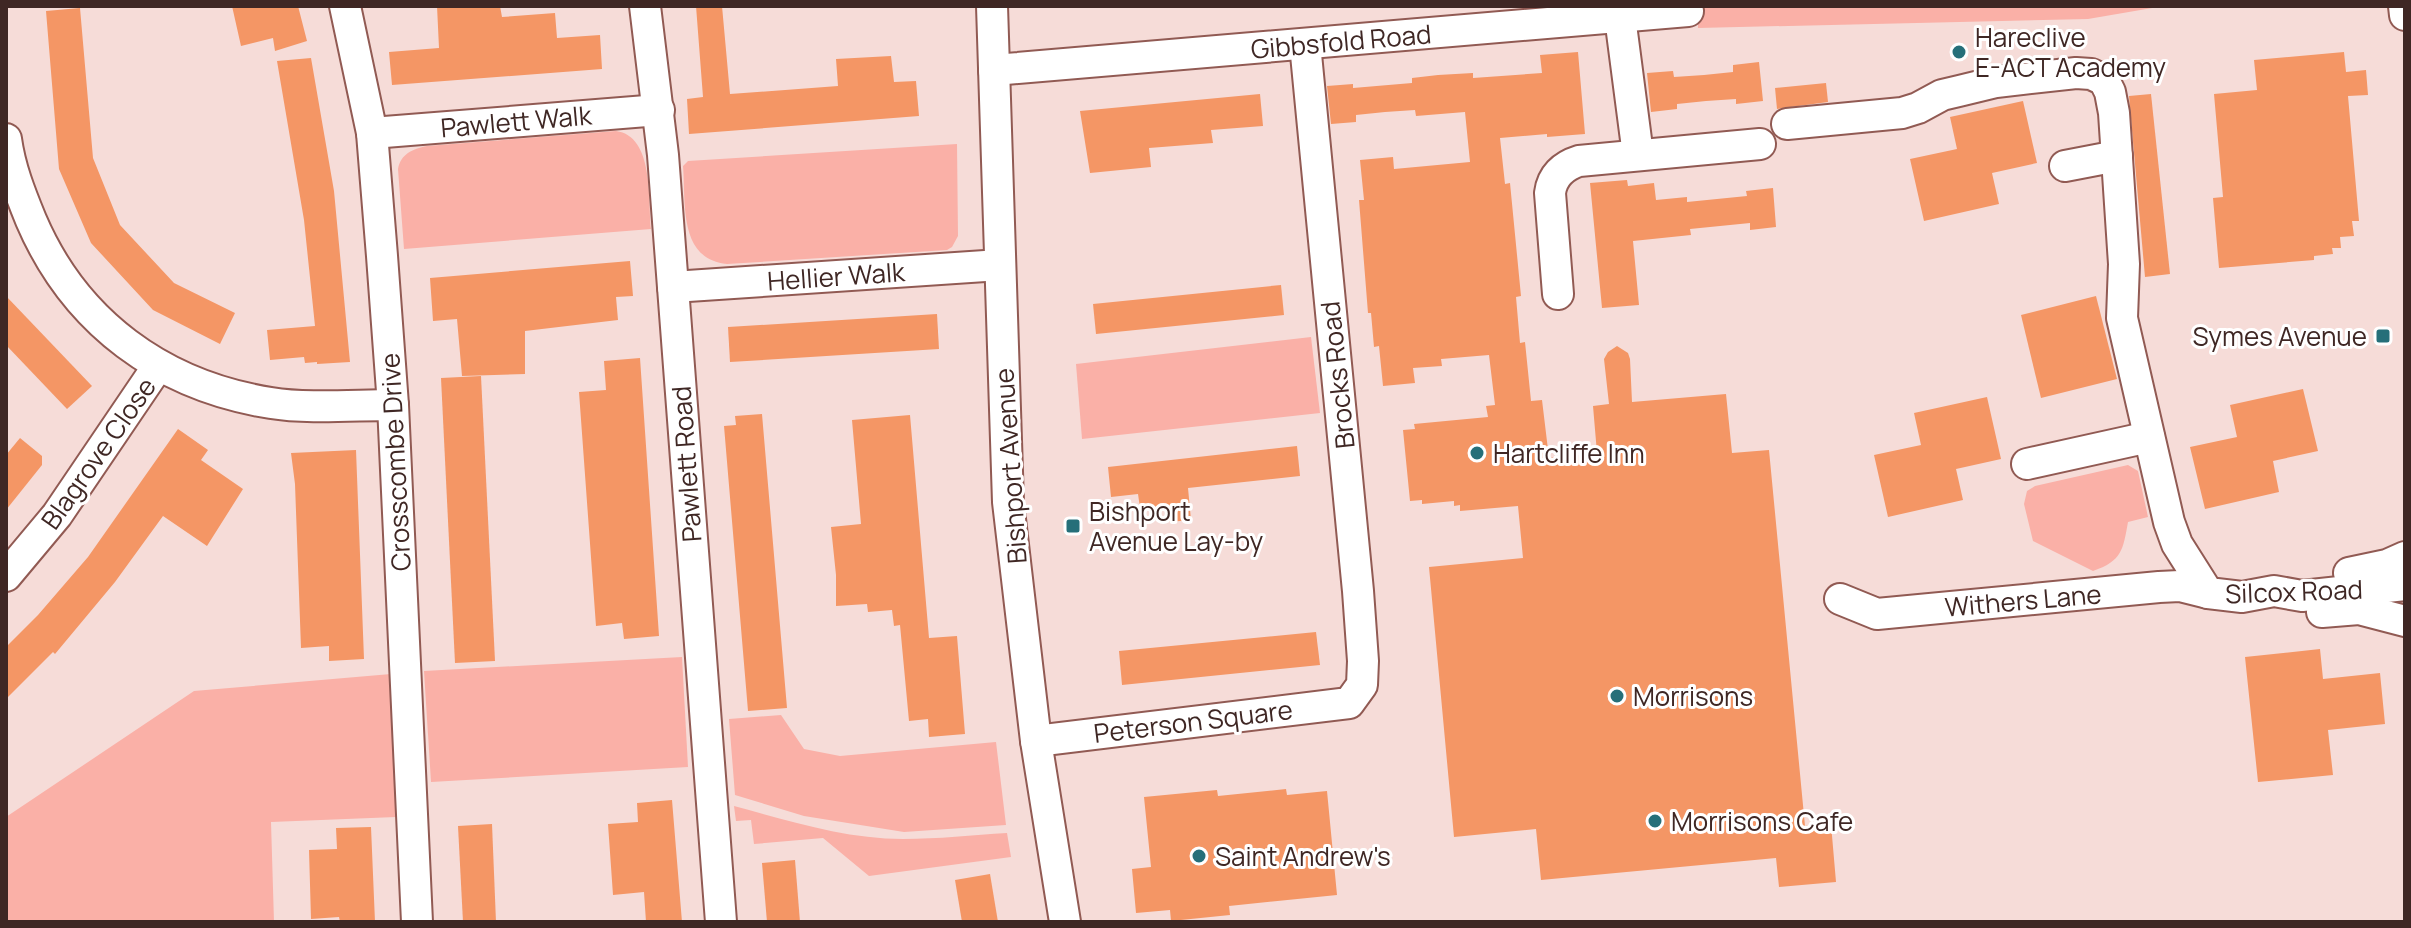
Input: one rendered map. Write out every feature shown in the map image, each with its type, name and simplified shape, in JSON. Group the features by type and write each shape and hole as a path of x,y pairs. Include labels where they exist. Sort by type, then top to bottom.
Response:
{"street":[{"name":"Crosscombe Drive","path":"345,6 372,133 393,405 417,922"},
{"name":"Pawlett Road","path":"645,6 659,110 721,922"},
{"name":"Bishport Avenue","path":"992,6 1008,502 1036,741 1065,922"},
{"path":"2404,6 2405,15"},
{"name":"Gibbsfold Road","path":"994,70 1305,44 1480,17 1620,17 1688,11"},
{"path":"1620,17 1638,155"},
{"name":"Brocks Road","path":"1305,44 1363,661 1362,685 1349,703"},
{"name":"Silcox Road","path":"1787,124 1902,113 1942,95 1983,85 2084,73 2104,80 2110,92 2117,156 2124,264 2122,318 2172,533 2208,593 2242,597 2274,591 2302,596 2405,585"},
{"name":"Pawlett Walk","path":"372,133 659,110"},
{"path":"6,139 15,205 45,253 78,299 109,331 158,366 225,394 274,404 393,405"},
{"path":"1558,294 1551,205 1554,180 1563,169 1579,161 1760,144"},
{"path":"2065,166 2117,156"},
{"name":"Hellier Walk","path":"673,287 1000,265"},
{"name":"Blagrove Close","path":"6,576 57,515 158,366"},
{"path":"2027,464 2149,437"},
{"path":"2274,591 2300,579 2387,565 2405,557"},
{"name":"Withers Lane","path":"1840,599 1877,614 2159,587 2180,586 2208,593"},
{"path":"2242,597 2310,613 2359,609 2405,621"},
{"name":"Peterson Square","path":"1036,741 1349,703"}],"shaded area":[{"path":"1697,6 2158,7 2088,19 1698,28"},
{"path":"616,131 628,135 643,156 649,186 651,229 404,249 398,169 405,156 412,151 427,146"},
{"path":"957,144 958,236 947,250 727,264 711,260 692,241 685,212 683,166 688,161"},
{"path":"1311,337 1320,413 1082,439 1076,364"},
{"path":"2128,465 2138,471 2148,517 2128,522 2120,553 2110,563 2093,571 2033,541 2024,504 2027,491 2035,486"},
{"path":"682,657 688,767 431,782 424,671"},
{"path":"391,674 396,817 271,822 274,922 6,922 6,817 194,691"},
{"path":"781,715 804,749 840,756 996,742 1006,825 904,832 804,816 735,795 729,719"},
{"path":"734,806 860,836 903,839 1007,833 1011,857 869,876 823,838 754,844 751,820 736,821"}],"building":[{"path":"232,6 298,6 307,41 275,51 273,38 241,46"},
{"path":"437,6 500,6 502,17 555,13 557,38 600,35 602,69 392,85 389,52 439,48"},
{"path":"696,6 722,6 730,94 838,86 836,59 891,56 894,82 916,81 919,116 689,134 687,99 703,97"},
{"path":"80,8 93,158 120,225 174,283 235,313 220,344 153,310 91,243 59,169 46,11"},
{"name":"Morrisons","path":"1578,52 1585,134 1500,138 1505,184 1510,183 1521,296 1516,297 1520,343 1525,342 1531,401 1542,400 1549,458 1597,453 1593,406 1609,404 1604,359 1617,346 1628,353 1630,359 1632,402 1726,394 1732,453 1769,450 1805,826 1831,824 1836,882 1779,887 1776,858 1541,880 1536,829 1454,837 1429,567 1523,558 1518,506 1460,511 1460,505 1454,506 1454,501 1422,504 1422,500 1410,501 1403,430 1415,429 1414,424 1488,417 1486,406 1495,405 1489,355 1441,359 1442,366 1413,368 1415,383 1383,386 1379,346 1374,347 1371,313 1368,313 1359,200 1364,200 1360,160 1393,157 1394,169 1470,162 1465,112 1416,116 1415,110 1385,112 1356,115 1356,122 1331,124 1327,86 1353,84 1353,88 1412,83 1412,78 1438,75 1473,73 1473,78 1542,73 1540,55"},
{"path":"2344,52 2346,72 2366,70 2368,95 2348,96 2359,221 2352,221 2354,236 2340,237 2341,248 2332,248 2333,254 2314,256 2314,260 2219,268 2213,198 2223,197 2214,94 2257,90 2254,60"},
{"path":"311,58 334,191 350,362 305,363 304,357 270,360 267,330 315,326 304,220 277,61"},
{"path":"1759,62 1763,101 1736,104 1736,99 1706,101 1677,104 1677,109 1651,112 1647,73 1673,71 1674,77 1704,75 1733,72 1733,65"},
{"path":"1826,83 1828,102 1777,109 1775,88"},
{"path":"1260,94 1263,126 1211,130 1213,143 1149,148 1151,167 1090,173 1080,111"},
{"path":"2151,94 2170,274 2145,277 2129,96"},
{"path":"2023,101 2037,163 1992,173 1999,204 1924,221 1910,159 1957,149 1950,117"},
{"path":"1627,180 1628,186 1654,183 1656,200 1687,197 1687,202 1747,196 1746,191 1773,188 1776,227 1750,230 1750,223 1690,229 1691,235 1633,241 1639,305 1602,308 1590,183"},
{"path":"630,261 633,296 616,297 618,320 525,331 525,374 462,376 457,319 433,321 430,278"},
{"path":"1281,285 1284,315 1096,334 1093,304"},
{"path":"6,296 92,386 67,409 6,345"},
{"path":"2096,296 2117,379 2041,398 2021,315"},
{"path":"937,314 939,349 730,362 728,327"},
{"path":"640,358 659,636 624,639 622,623 596,626 579,392 606,390 604,361"},
{"path":"481,376 495,661 455,663 441,378"},
{"path":"2303,389 2318,451 2273,461 2279,492 2205,509 2190,447 2237,437 2230,405"},
{"path":"1987,397 2001,459 1956,469 1963,500 1888,517 1874,455 1921,445 1914,413"},
{"path":"762,414 787,708 748,711 724,426 736,425 735,416"},
{"path":"910,415 929,638 957,636 965,734 929,737 928,719 909,721 900,625 894,626 892,610 868,612 867,604 836,606 831,527 861,524 852,420"},
{"path":"178,429 208,450 201,460 243,489 207,546 163,516 115,582 55,654 53,652 6,699 6,647 88,557"},
{"path":"20,438 42,456 42,465 6,510 6,455"},
{"path":"1297,446 1300,476 1188,488 1191,520 1169,522 1167,506 1140,508 1138,494 1111,497 1108,467"},
{"path":"356,450 364,659 329,661 329,646 301,648 295,484 291,453"},
{"path":"1316,632 1320,665 1122,685 1119,651"},
{"path":"2320,649 2323,679 2380,673 2385,724 2328,730 2333,775 2258,782 2245,657"},
{"name":"Saint Andrew's","path":"1286,789 1287,795 1327,791 1337,895 1229,906 1230,915 1171,921 1170,910 1136,913 1132,869 1151,867 1144,797 1217,790 1218,796"},
{"path":"672,800 682,922 646,922 644,892 613,895 608,824 638,822 637,803"},
{"path":"492,824 496,922 463,922 458,826"},
{"path":"371,827 375,922 340,922 339,917 311,919 309,850 337,849 336,828"},
{"path":"795,860 800,922 767,922 762,863"},
{"path":"990,874 998,922 962,922 955,880"}],"place":[{"name":"Hareclive E-ACT Academy","path":"1959,52"},
{"name":"Symes Avenue","path":"2383,336"},
{"name":"Hartcliffe Inn","path":"1477,453"},
{"name":"Bishport Avenue Lay-by","path":"1073,526"},
{"name":"Morrisons","path":"1617,696"},
{"name":"Morrisons Cafe","path":"1655,821"},
{"name":"Saint Andrew's","path":"1199,856"}]}
